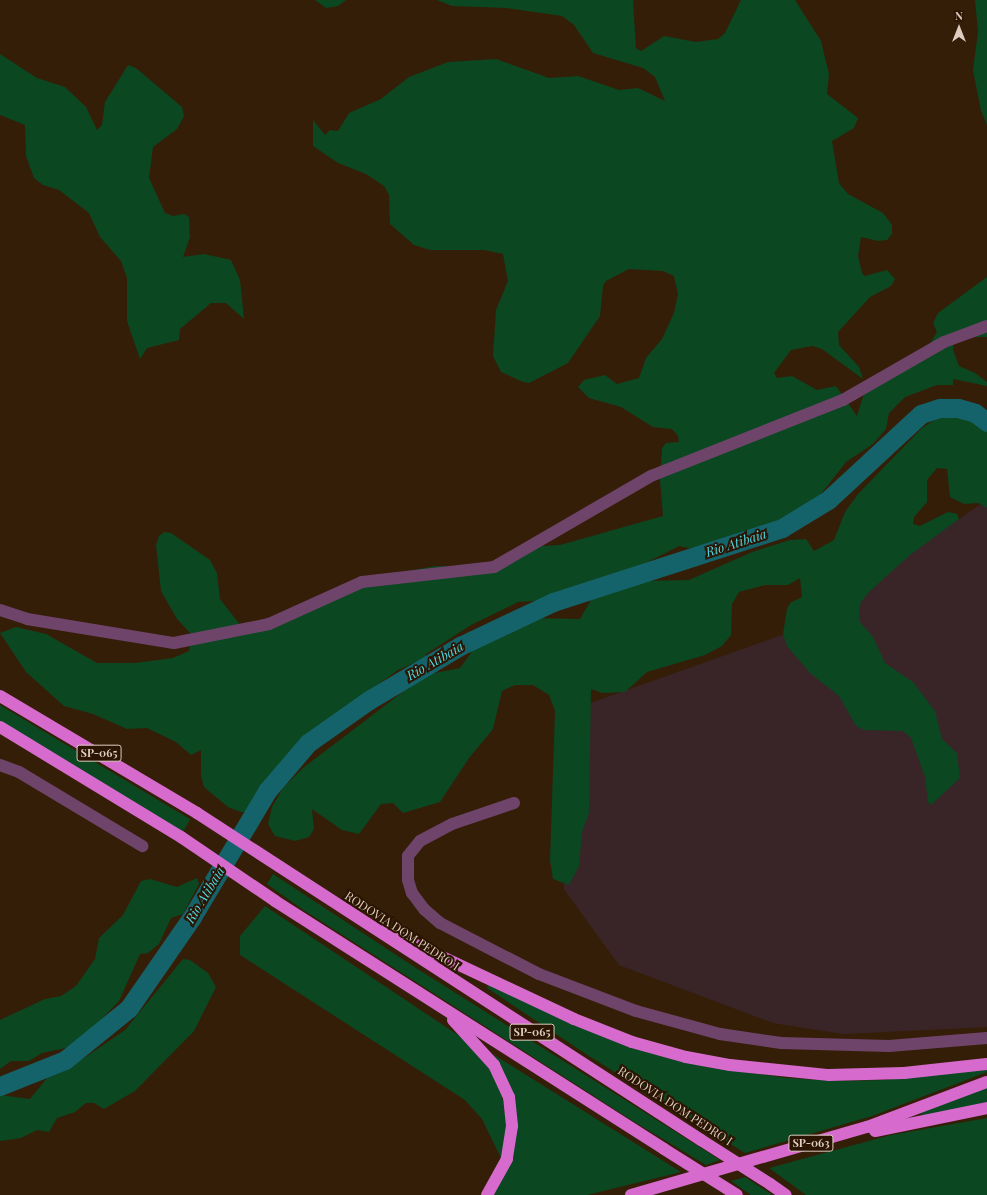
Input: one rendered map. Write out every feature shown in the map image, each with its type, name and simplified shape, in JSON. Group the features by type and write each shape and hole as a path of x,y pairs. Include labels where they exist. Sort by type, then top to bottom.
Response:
{"highway":[{"name":"RODOVIA DOM PEDRO I","path":"0,696 197,813 363,923 786,1195"},
{"name":"SP-065","path":"0,727 181,837 275,901 737,1195"},
{"path":"363,923 398,936 609,1033 686,1057 730,1065 829,1075 897,1073 987,1064"},
{"path":"446,1010 494,1065 508,1097 512,1126 507,1159 487,1195"},
{"name":"SP-063","path":"631,1195 867,1127 987,1082"},
{"name":"SP-063","path":"653,1195 880,1130 987,1108"}],"street":[{"path":"0,610 27,619 174,643 269,624 362,582 494,568 651,476 843,400 944,342 987,326"},
{"path":"0,765 19,772 142,846"},
{"path":"514,803 452,824 420,841 408,856 408,880 412,893 425,910 440,923 538,974 636,1011 720,1034 781,1043 890,1046 987,1038"}],"shaded area":[{"path":"981,504 987,508 987,1027 843,1034 773,1023 619,965 564,889 568,711 799,629"}],"green space":[{"path":"315,0 346,0 338,6 326,8"},
{"path":"437,0 633,0 636,48 641,51 664,36 696,42 718,39 725,33 741,0 795,0 821,41 829,74 827,94 858,118 854,128 832,141 839,183 848,194 883,213 892,225 892,234 887,240 878,241 861,237 858,256 862,273 865,276 887,270 895,279 891,286 870,297 838,332 839,345 859,367 863,379 822,349 812,346 791,350 774,373 777,378 792,376 817,390 836,386 857,416 867,384 880,372 899,372 928,347 937,332 933,323 938,313 987,277 987,337 954,337 953,350 959,366 975,373 987,382 987,386 953,379 953,385 937,385 905,397 889,413 886,429 873,444 846,462 814,503 764,530 734,542 689,548 679,546 599,587 550,600 518,602 471,625 426,654 425,658 398,670 352,703 327,731 290,754 246,812 241,812 228,807 204,787 201,775 201,750 191,755 176,742 147,728 127,729 93,714 64,706 26,672 0,633 16,627 46,634 97,663 135,663 173,658 189,651 192,635 177,619 161,591 156,545 159,536 164,532 171,533 210,560 217,573 220,599 241,626 251,627 317,596 385,575 436,566 485,567 525,547 560,545 663,516 660,480 662,448 666,443 679,442 678,436 672,429 653,427 621,407 589,398 578,387 584,380 605,375 617,384 639,378 646,358 662,339 674,313 678,294 674,276 663,271 629,269 606,281 603,286 600,316 568,363 529,383 523,382 501,372 493,356 496,310 508,281 503,254 484,250 430,250 414,245 390,224 389,195 384,186 366,174 338,163 313,146 313,120 325,135 330,130 338,131 349,113 381,99 409,77 448,62 496,59 549,78 578,76 619,90 638,88 665,101 655,77 643,68 593,53 574,25 562,16 506,8 452,6"},
{"path":"975,0 987,0 987,125 981,111 973,70 978,32"},
{"path":"0,54 37,78 65,87 86,107 97,130 102,125 105,102 128,65 136,68 182,107 184,116 177,129 153,147 149,178 165,213 173,216 184,214 189,217 190,237 183,257 204,254 231,260 240,280 244,319 226,303 211,303 180,329 179,340 147,348 140,359 127,321 127,278 121,261 100,237 89,213 59,190 43,185 34,178 26,156 25,125 0,115"},
{"path":"953,408 987,424 987,508 978,503 964,504 950,497 947,469 937,468 927,480 927,502 914,517 913,524 920,526 948,512 957,514 959,519 910,555 869,592 861,602 859,612 860,622 873,637 885,663 913,682 935,711 942,739 957,753 960,778 931,805 928,802 925,777 911,738 903,731 864,730 856,726 839,696 810,673 787,646 783,634 787,609 790,603 802,597 800,578 788,585 765,585 739,592 732,604 731,635 722,646 705,655 647,672 625,692 602,693 591,689 589,813 582,832 579,866 569,885 553,879 550,860 555,711 549,695 533,685 515,685 502,691 493,729 469,758 440,802 403,813 393,803 381,804 359,834 342,830 312,809 314,829 309,837 295,841 275,836 268,824 272,807 283,788 303,768 425,675 460,668 479,642 481,644 528,618 580,619 591,600 602,594 642,581 689,580 752,552 790,540 806,539 814,551 834,540 845,512 858,494 922,428"},
{"path":"0,705 190,819 183,832 0,722"},
{"path":"273,874 413,966 720,1160 706,1165 633,1121 302,909 267,884"},
{"path":"197,878 199,884 183,914 171,918 159,944 148,953 140,954 119,1001 90,1031 70,1047 42,1053 29,1061 11,1061 0,1069 0,1020 45,999 61,996 76,986 95,959 99,938 123,915 141,881 150,879 177,887"},
{"path":"265,906 467,1041 489,1068 502,1096 507,1127 501,1158 482,1119 465,1100 240,955 240,936"},
{"path":"183,959 190,960 208,973 216,987 194,1031 135,1091 104,1109 94,1103 86,1103 75,1112 57,1118 49,1132 37,1130 21,1138 0,1141 0,1095 30,1099 51,1073 84,1058 125,1030"},
{"path":"488,985 626,1046 708,1067 787,1078 838,1081 885,1080 987,1068 987,1072 872,1116 745,1153 589,1056 487,988"},
{"path":"493,1054 681,1172 587,1195 492,1195 512,1158 504,1072"},
{"path":"987,1087 987,1104 923,1116 920,1113"},
{"path":"987,1118 987,1195 806,1195 769,1168 891,1135"},
{"path":"745,1177 772,1195 751,1195 731,1181"}],"waterway":[{"name":"Rio Atibaia","path":"0,1086 65,1060 129,1008 192,917 267,791 308,743 369,700 460,646 553,602 782,528 828,500 921,414 940,408 958,408 975,413 987,422"}]}
